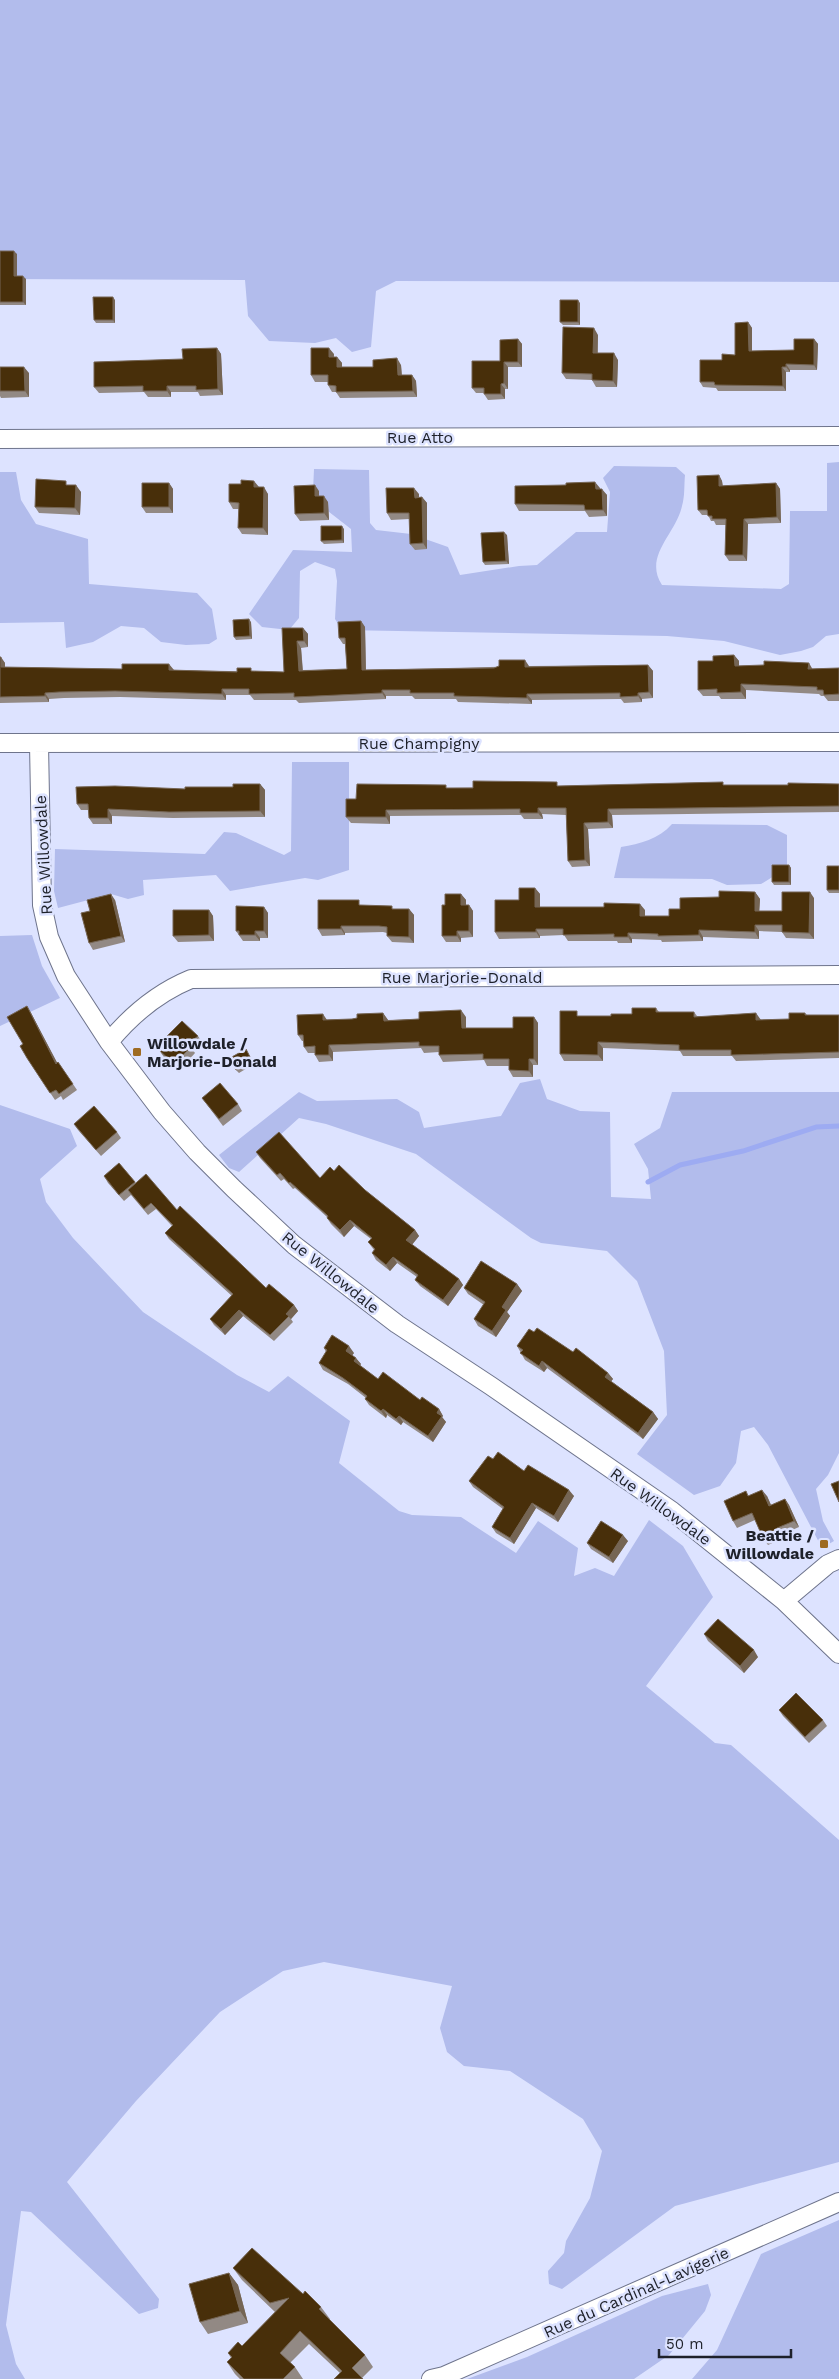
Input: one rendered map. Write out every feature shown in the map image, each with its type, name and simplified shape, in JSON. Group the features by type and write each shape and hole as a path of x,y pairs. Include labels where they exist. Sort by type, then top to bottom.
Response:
{"street":[{"name":"Rue Atto","path":"0,439 839,436"},
{"name":"Rue Champigny","path":"0,743 839,742"},
{"name":"Rue Willowdale","path":"39,744 42,906 50,936 66,976 109,1042 162,1112 234,1189 294,1245 397,1324 491,1386 672,1511 784,1602 839,1654"},
{"name":"Rue Marjorie-Donald","path":"109,1042 139,1009 176,985 190,979 839,975"},
{"path":"784,1602 828,1564 839,1559"},
{"name":"Rue du Cardinal-Lavigerie","path":"431,2379 444,2376 839,2202"}],"shaded area":[{"path":"0,0 839,0 839,282 396,281 376,291 371,347 352,352 336,338 315,343 269,341 248,316 245,280 0,279"},
{"path":"839,462 839,634 826,636 813,647 801,651 780,655 724,641 667,636 342,630 335,619 337,581 335,569 315,562 300,571 299,618 289,630 262,627 249,614 293,550 352,552 351,529 324,508 313,491 314,469 369,470 370,523 376,530 411,534 448,547 460,575 537,565 576,532 607,532 610,492 603,478 614,466 676,467 685,475 684,498 679,516 658,555 656,564 657,574 662,585 781,589 789,584 790,511 827,511 827,463"},
{"path":"0,472 16,472 21,500 36,524 88,539 89,584 197,593 212,609 217,639 209,644 186,645 161,642 144,628 121,626 93,642 66,648 64,622 0,623"},
{"path":"292,762 349,762 349,870 318,880 305,878 230,891 216,875 143,880 144,895 128,899 111,894 58,908 54,891 55,849 205,854 224,832 236,833 284,855 291,851"},
{"path":"672,824 767,825 787,835 787,868 761,884 727,885 712,879 614,878 621,847 649,840 661,834"},
{"path":"32,935 42,966 60,998 0,1026 0,936"},
{"path":"540,1079 547,1099 580,1111 610,1112 611,1197 651,1199 648,1169 634,1144 660,1128 672,1092 839,1092 839,1453 828,1475 816,1489 823,1521 834,1541 822,1548 768,1445 754,1427 741,1431 736,1463 720,1486 694,1495 637,1454 667,1415 664,1351 637,1281 607,1251 541,1243 531,1238 416,1154 326,1124 299,1118 239,1172 229,1168 219,1155 299,1092 317,1101 397,1099 419,1112 424,1128 501,1116 520,1083"},
{"path":"0,1105 70,1129 77,1146 40,1179 46,1202 73,1238 143,1312 237,1375 269,1392 288,1376 350,1421 339,1463 399,1511 412,1515 461,1517 516,1553 538,1521 578,1548 574,1576 595,1568 614,1576 649,1520 683,1546 713,1597 646,1686 715,1743 731,1745 839,1840 839,2162 675,2206 562,2289 549,2284 548,2271 564,2253 566,2241 590,2198 602,2151 583,2119 510,2071 464,2066 447,2052 440,2028 452,1986 324,1962 283,1971 220,2012 136,2101 67,2182 159,2299 158,2308 139,2314 31,2212 21,2211 6,2325 16,2364 25,2379 0,2379"},
{"path":"839,2220 839,2379 692,2379 717,2350 761,2254"},
{"path":"708,2284 711,2295 705,2311 669,2355 634,2379 467,2379 527,2357 662,2296"}],"building":[{"path":"0,251 14,251 14,276 23,276 23,302 0,302"},
{"path":"93,297 113,297 113,320 94,320"},
{"path":"560,300 578,300 578,322 560,322"},
{"path":"748,322 749,351 794,350 794,339 814,339 814,365 786,364 786,367 782,367 783,386 715,385 714,382 700,382 700,360 722,360 722,354 735,355 735,323"},
{"path":"563,327 594,328 593,353 614,353 613,381 592,380 592,374 562,373"},
{"path":"518,339 518,362 504,362 504,383 501,384 501,394 484,394 484,388 472,388 472,361 500,361 500,340"},
{"path":"217,348 218,389 196,390 196,386 167,386 167,391 143,391 143,386 94,387 94,362 183,359 182,349"},
{"path":"311,348 329,348 329,357 337,357 337,367 373,367 373,360 397,358 398,375 412,375 413,391 336,392 336,386 328,385 328,375 311,375"},
{"path":"0,367 24,367 25,391 0,391"},
{"path":"719,475 719,486 776,483 777,517 744,519 743,555 725,555 726,519 712,519 712,516 708,516 707,510 698,510 697,476"},
{"path":"36,479 66,481 66,485 76,485 75,508 35,507"},
{"path":"241,480 254,481 254,487 264,487 263,528 238,528 239,503 229,502 229,484 241,484"},
{"path":"595,482 596,489 602,489 603,510 585,510 584,505 515,504 515,486 566,485 566,483"},
{"path":"142,483 169,483 169,507 142,507"},
{"path":"315,485 315,496 324,496 324,513 295,514 294,486"},
{"path":"386,488 414,488 415,498 422,497 423,543 410,544 409,513 387,513"},
{"path":"321,526 342,526 342,540 321,541"},
{"path":"504,532 506,561 483,562 481,533"},
{"path":"249,619 250,636 234,637 233,620"},
{"path":"361,621 362,670 494,668 499,666 499,660 525,660 525,667 648,665 649,692 638,693 638,696 620,697 620,693 527,694 527,698 454,696 454,693 410,693 410,690 382,690 382,693 294,697 294,693 249,694 249,689 222,689 222,694 115,691 59,692 45,693 45,696 0,697 0,657 1,667 122,669 122,664 169,664 169,670 237,672 237,668 251,668 251,671 284,672 282,628 303,628 304,641 297,641 299,671 347,669 345,638 339,638 338,622"},
{"path":"734,655 735,666 764,665 764,661 809,663 808,669 839,668 839,694 824,695 823,690 817,690 817,687 741,684 741,692 717,693 717,689 698,690 698,661 713,661 713,656"},
{"path":"473,781 557,782 557,786 723,782 723,785 839,784 839,806 608,809 608,822 584,823 585,860 568,861 566,808 538,808 538,813 520,813 520,809 386,810 386,817 346,817 346,799 356,799 357,784 446,785 446,788 473,788"},
{"path":"233,784 260,784 260,811 169,812 108,809 108,818 89,818 88,804 77,804 76,787 115,786 185,789 185,787 233,787"},
{"path":"772,865 789,865 789,882 772,882"},
{"path":"827,866 839,866 839,890 827,890"},
{"path":"519,888 535,888 535,907 604,907 604,903 640,904 640,916 669,916 669,909 680,909 680,898 719,897 719,891 755,892 755,911 782,911 782,892 810,892 809,933 782,932 782,925 755,925 755,932 699,930 699,935 658,936 658,934 628,933 628,937 614,937 614,934 563,935 563,929 536,929 536,932 495,932 495,900 519,900"},
{"path":"111,894 121,936 89,943 81,913 90,911 87,900"},
{"path":"445,894 461,894 461,905 469,905 469,931 457,931 457,936 442,936 442,905 445,905"},
{"path":"318,900 359,900 359,905 392,906 392,909 409,909 409,937 387,936 387,927 379,926 341,926 341,929 318,929"},
{"path":"236,906 264,907 264,931 255,931 255,935 239,935 239,931 236,931"},
{"path":"173,910 209,910 209,935 173,936"},
{"path":"27,1006 56,1064 58,1062 73,1084 59,1094 56,1090 50,1093 20,1046 23,1044 7,1017"},
{"path":"632,1008 656,1008 656,1012 694,1012 694,1017 756,1013 756,1020 789,1019 789,1013 839,1015 839,1052 731,1055 731,1050 679,1050 679,1045 598,1042 598,1055 560,1054 560,1011 577,1011 577,1016 611,1016 611,1014 632,1014"},
{"path":"461,1010 462,1028 513,1028 513,1017 534,1017 534,1059 529,1059 529,1071 509,1070 509,1059 483,1059 483,1054 439,1055 439,1046 419,1046 419,1042 329,1045 329,1055 315,1055 315,1046 304,1047 303,1035 298,1035 297,1015 323,1014 323,1020 352,1019 357,1018 357,1014 383,1013 384,1021 419,1019 419,1012"},
{"path":"182,1021 198,1036 188,1044 191,1047 174,1064 159,1050 164,1045 161,1042"},
{"path":"246,1049 252,1061 236,1070 230,1058"},
{"path":"220,1083 238,1104 219,1119 202,1098"},
{"path":"94,1106 117,1132 96,1150 74,1124"},
{"path":"279,1132 320,1178 330,1167 334,1171 339,1165 365,1190 415,1230 406,1240 459,1279 443,1300 415,1280 418,1275 393,1257 386,1265 372,1253 375,1249 368,1242 372,1238 350,1220 340,1230 327,1218 328,1216 280,1173 277,1175 256,1152"},
{"path":"119,1163 135,1182 119,1195 104,1176"},
{"path":"146,1174 177,1210 180,1206 266,1288 269,1284 294,1305 286,1314 289,1316 270,1335 239,1310 221,1329 210,1319 233,1294 165,1233 173,1225 151,1203 144,1209 128,1190"},
{"path":"481,1261 517,1284 502,1307 506,1310 492,1331 474,1319 485,1302 464,1288"},
{"path":"537,1328 573,1352 576,1348 608,1373 605,1377 653,1412 638,1433 542,1361 539,1366 520,1353 523,1350 517,1346 529,1329 534,1332"},
{"path":"332,1335 349,1346 346,1351 356,1358 354,1361 378,1379 383,1372 420,1400 422,1397 439,1409 437,1413 442,1416 428,1436 399,1416 396,1419 383,1409 381,1411 365,1399 367,1396 319,1363 327,1350 324,1348"},
{"path":"498,1452 524,1471 528,1465 569,1490 554,1516 532,1503 510,1538 492,1527 504,1507 469,1481 488,1456 493,1459"},
{"path":"839,1481 839,1502 831,1484"},
{"path":"762,1490 769,1506 785,1499 794,1521 777,1528 778,1532 763,1538 752,1513 733,1521 724,1501 746,1491 748,1496"},
{"path":"601,1521 623,1535 609,1557 587,1543"},
{"path":"718,1619 754,1650 740,1666 704,1634"},
{"path":"796,1693 823,1720 805,1737 779,1710"},
{"path":"252,2248 303,2294 305,2291 321,2307 319,2309 365,2355 352,2368 363,2379 334,2379 342,2371 300,2331 280,2353 295,2367 283,2379 244,2379 227,2362 232,2357 228,2353 238,2342 242,2346 289,2298 270,2303 233,2268"},
{"path":"229,2273 240,2311 200,2322 189,2284"}],"waterway":[{"path":"648,1182 680,1165 743,1151 816,1127 839,1126"}],"place":[{"name":"Willowdale / Marjorie-Donald","path":"137,1052"},
{"name":"Beattie / Willowdale","path":"824,1544"}]}
